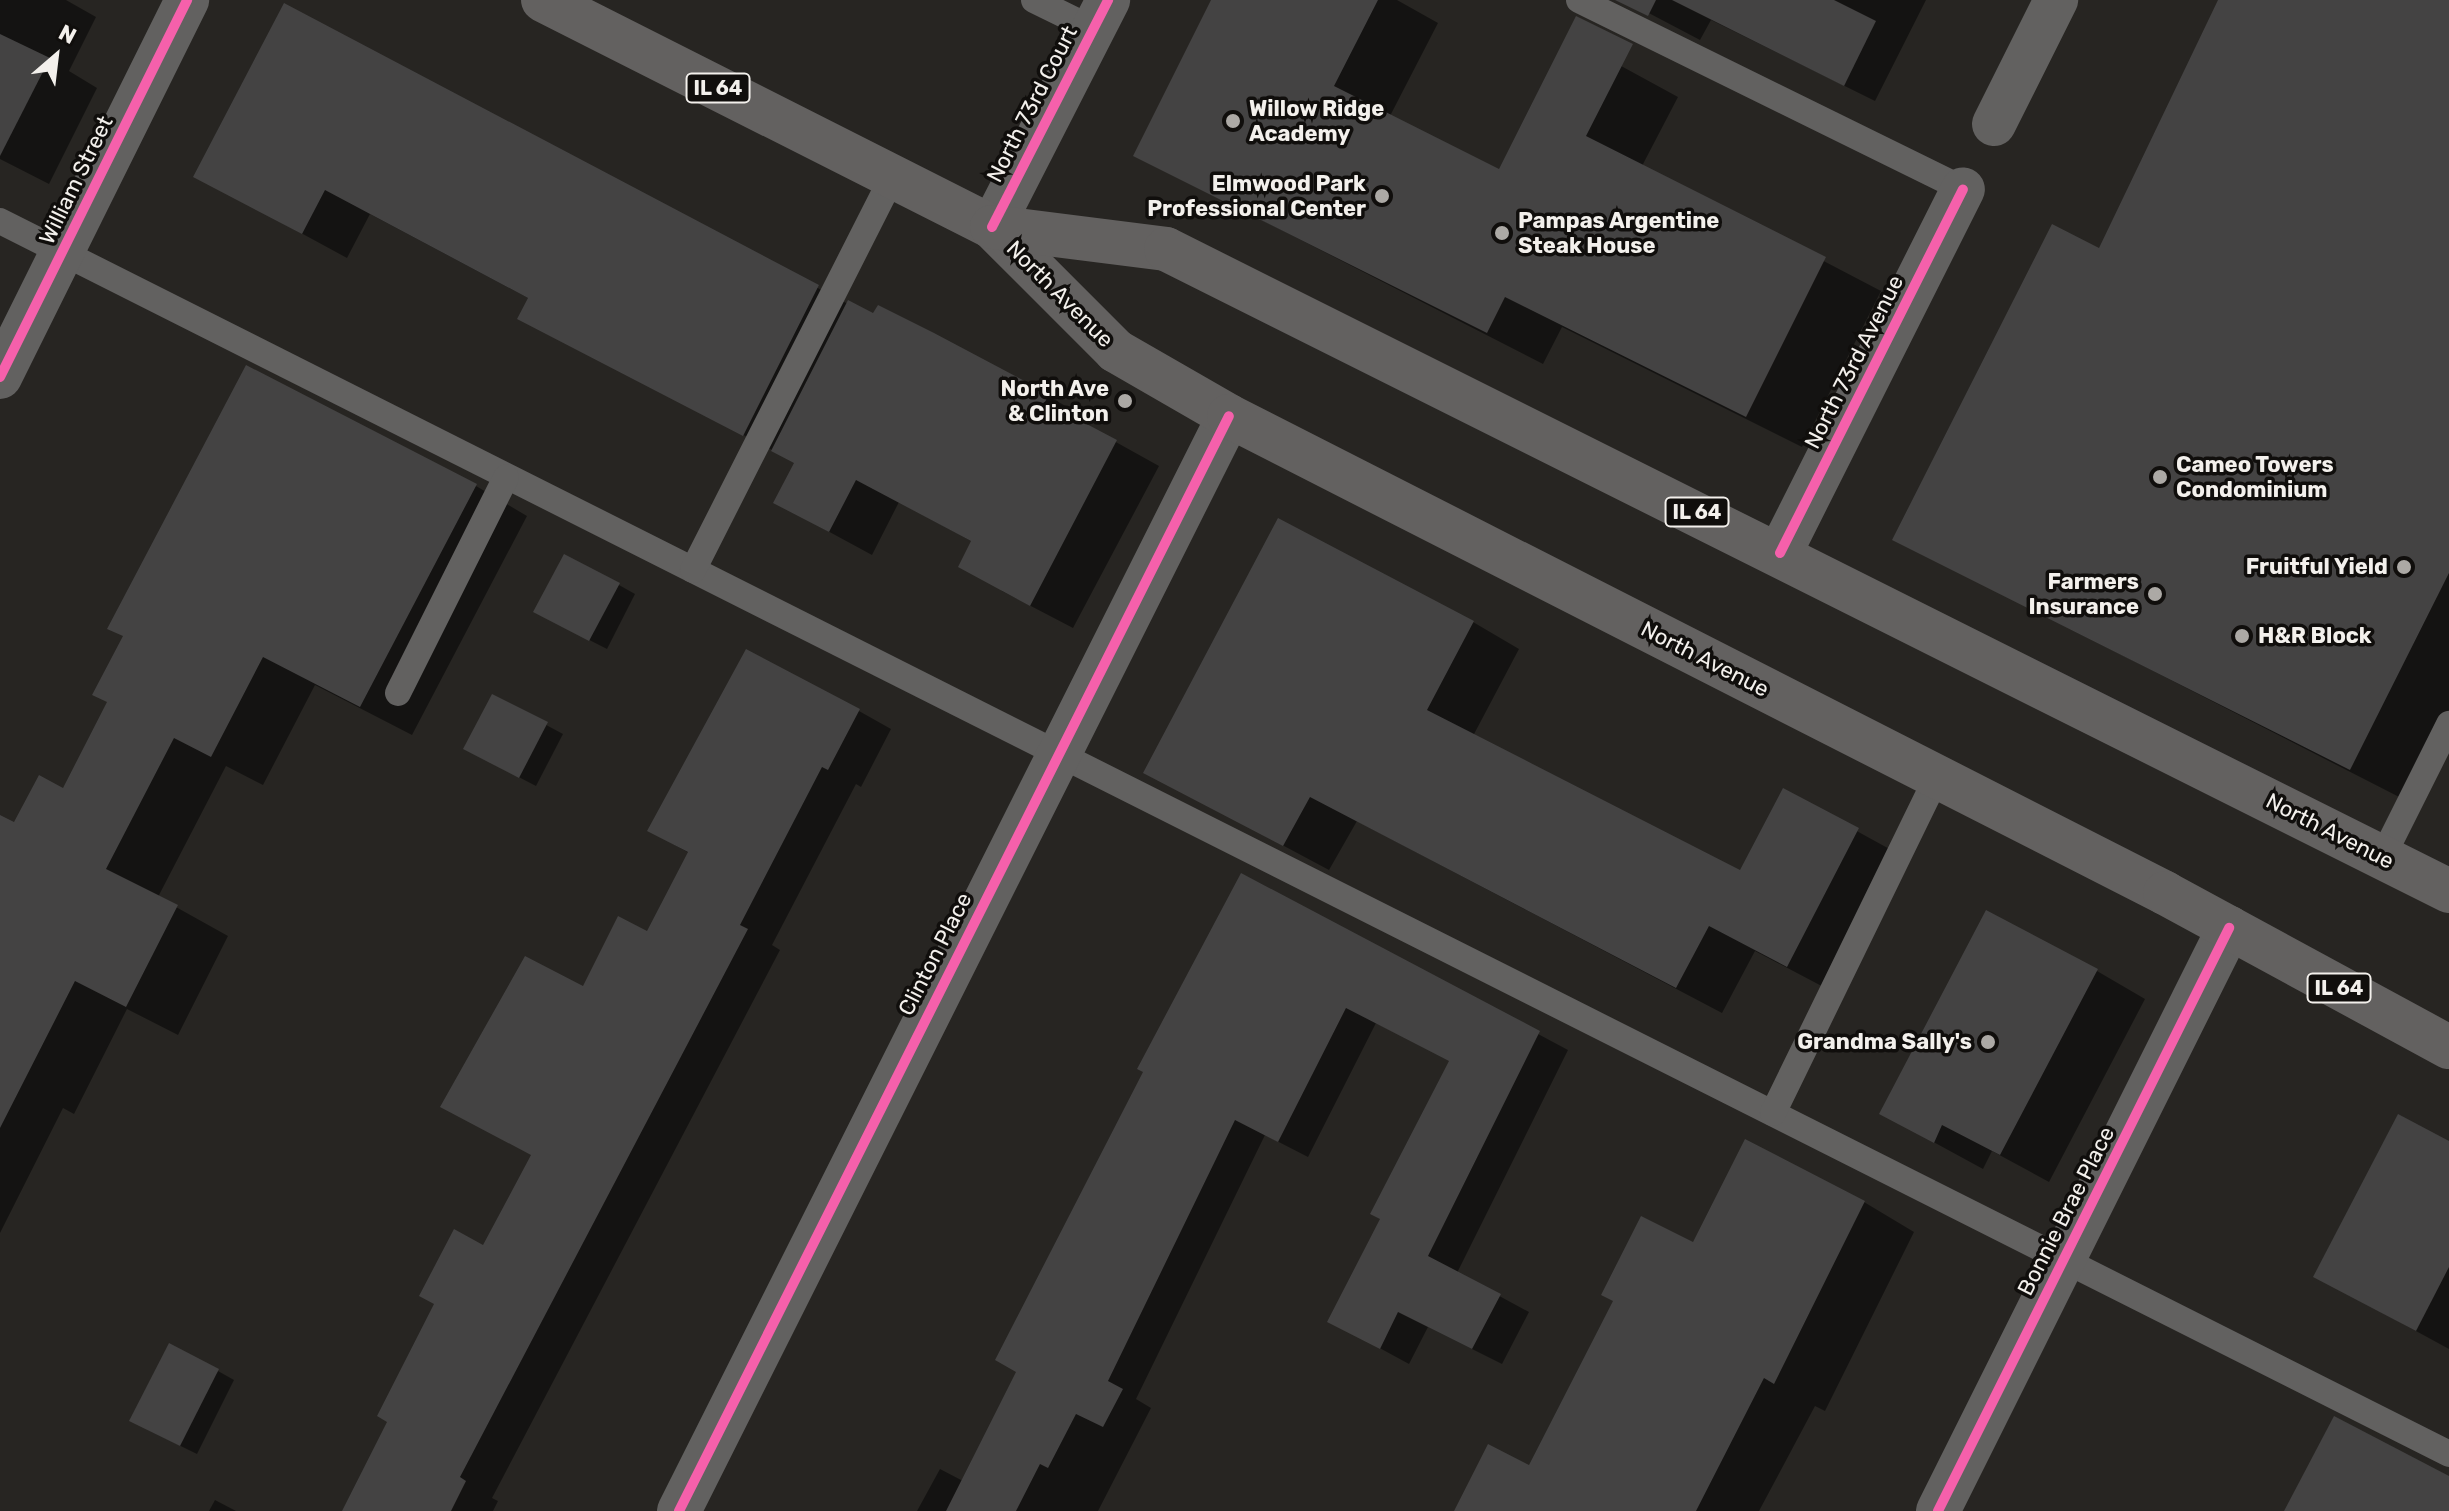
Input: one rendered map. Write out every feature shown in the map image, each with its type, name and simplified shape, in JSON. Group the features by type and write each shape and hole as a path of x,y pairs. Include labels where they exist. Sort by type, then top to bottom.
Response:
{"main road":[{"name":"North Avenue","path":"543,0 992,227 1116,351 1229,416 2229,928 2449,1047"},
{"name":"North Avenue","path":"992,227 1166,249 1780,553 2449,891"}],"street":[{"name":"William Street","path":"5,352 62,253 187,0"},
{"path":"1994,124 2056,0"},
{"name":"North 73rd Court","path":"992,227 1101,15"},
{"name":"North 73rd Avenue","path":"1780,553 1963,189"},
{"name":"Clinton Place","path":"679,1511 1229,416"},
{"name":"Bonnie Brae Place","path":"1938,1511 2229,928"}],"lane":[{"path":"1034,0 1101,15"},
{"path":"1582,1 1963,189"},
{"path":"693,570 892,177"},
{"path":"0,221 2449,1454"},
{"path":"398,693 506,477"},
{"path":"2382,858 2449,724"},
{"path":"1773,1113 1937,777"}],"building":[{"path":"1211,0 1378,0 1334,86 1499,169 1576,16 1633,44 1586,136 1826,257 1746,417 1505,297 1487,333 1133,156"},
{"path":"1615,0 1656,0 1648,16"},
{"path":"1672,0 1834,0 1876,21 1844,86"},
{"path":"2218,0 2449,0 2449,573 2350,770 1892,540 2052,224 2099,248"},
{"path":"284,3 819,285 743,436 517,319 528,298 325,190 302,234 193,177"},
{"path":"0,34 50,58 0,156"},
{"path":"848,300 873,313 878,305 934,333 1049,394 1045,402 1117,440 1030,606 958,567 971,541 856,480 829,532 773,503 794,463 771,451"},
{"path":"246,365 477,484 360,707 263,657 211,757 174,738 106,869 178,905 126,1007 75,981 0,1128 0,815 14,822 39,775 63,788 107,702 92,695 123,636 107,629"},
{"path":"1278,518 1474,621 1427,710 1740,870 1783,788 1859,828 1787,967 1709,926 1676,988 1310,797 1283,846 1143,773"},
{"path":"564,554 620,583 589,641 533,612"},
{"path":"746,649 860,709 828,770 822,767 740,925 748,929 460,1477 466,1481 451,1511 342,1511 387,1422 377,1416 434,1304 419,1296 454,1229 483,1245 531,1155 440,1107 525,956 583,986 618,916 647,931 688,852 647,831"},
{"path":"492,694 548,722 519,778 463,749"},
{"path":"1241,873 1540,1031 1428,1256 1501,1294 1472,1349 1398,1312 1380,1349 1327,1322 1380,1219 1370,1214 1449,1061 1346,1008 1278,1142 1235,1120 1108,1381 1123,1389 1103,1427 1076,1414 1048,1468 1040,1464 1016,1511 946,1511 1016,1372 995,1360 1143,1072 1137,1069"},
{"name":"Grandma Sally's","path":"1986,910 2098,969 2000,1155 1942,1125 1934,1143 1879,1114"},
{"path":"2398,1114 2449,1141 2449,1267 2416,1331 2313,1277"},
{"path":"1745,1139 1865,1201 1774,1384 1764,1378 1696,1511 1454,1511 1488,1444 1529,1465 1613,1301 1601,1295 1641,1216 1693,1242"},
{"path":"169,1343 219,1369 180,1446 129,1421"},
{"path":"2334,1416 2449,1476 2449,1511 2284,1511"}],"cycle path":[{"path":"0,377 187,0"},
{"path":"992,227 1108,0"},
{"path":"1780,553 1963,189"},
{"path":"679,1511 1229,416"},
{"path":"1938,1511 2229,928"}],"place":[{"name":"Willow Ridge Academy","path":"1233,121"},
{"name":"Elmwood Park Professional Center","path":"1382,196"},
{"name":"Pampas Argentine Steak House","path":"1502,233"},
{"name":"North Ave & Clinton","path":"1125,401"},
{"name":"Cameo Towers Condominium","path":"2160,477"},
{"name":"Fruitful Yield","path":"2404,567"},
{"name":"Farmers Insurance","path":"2155,594"},
{"name":"H&R Block","path":"2242,636"},
{"name":"Grandma Sally's","path":"1988,1042"}]}
